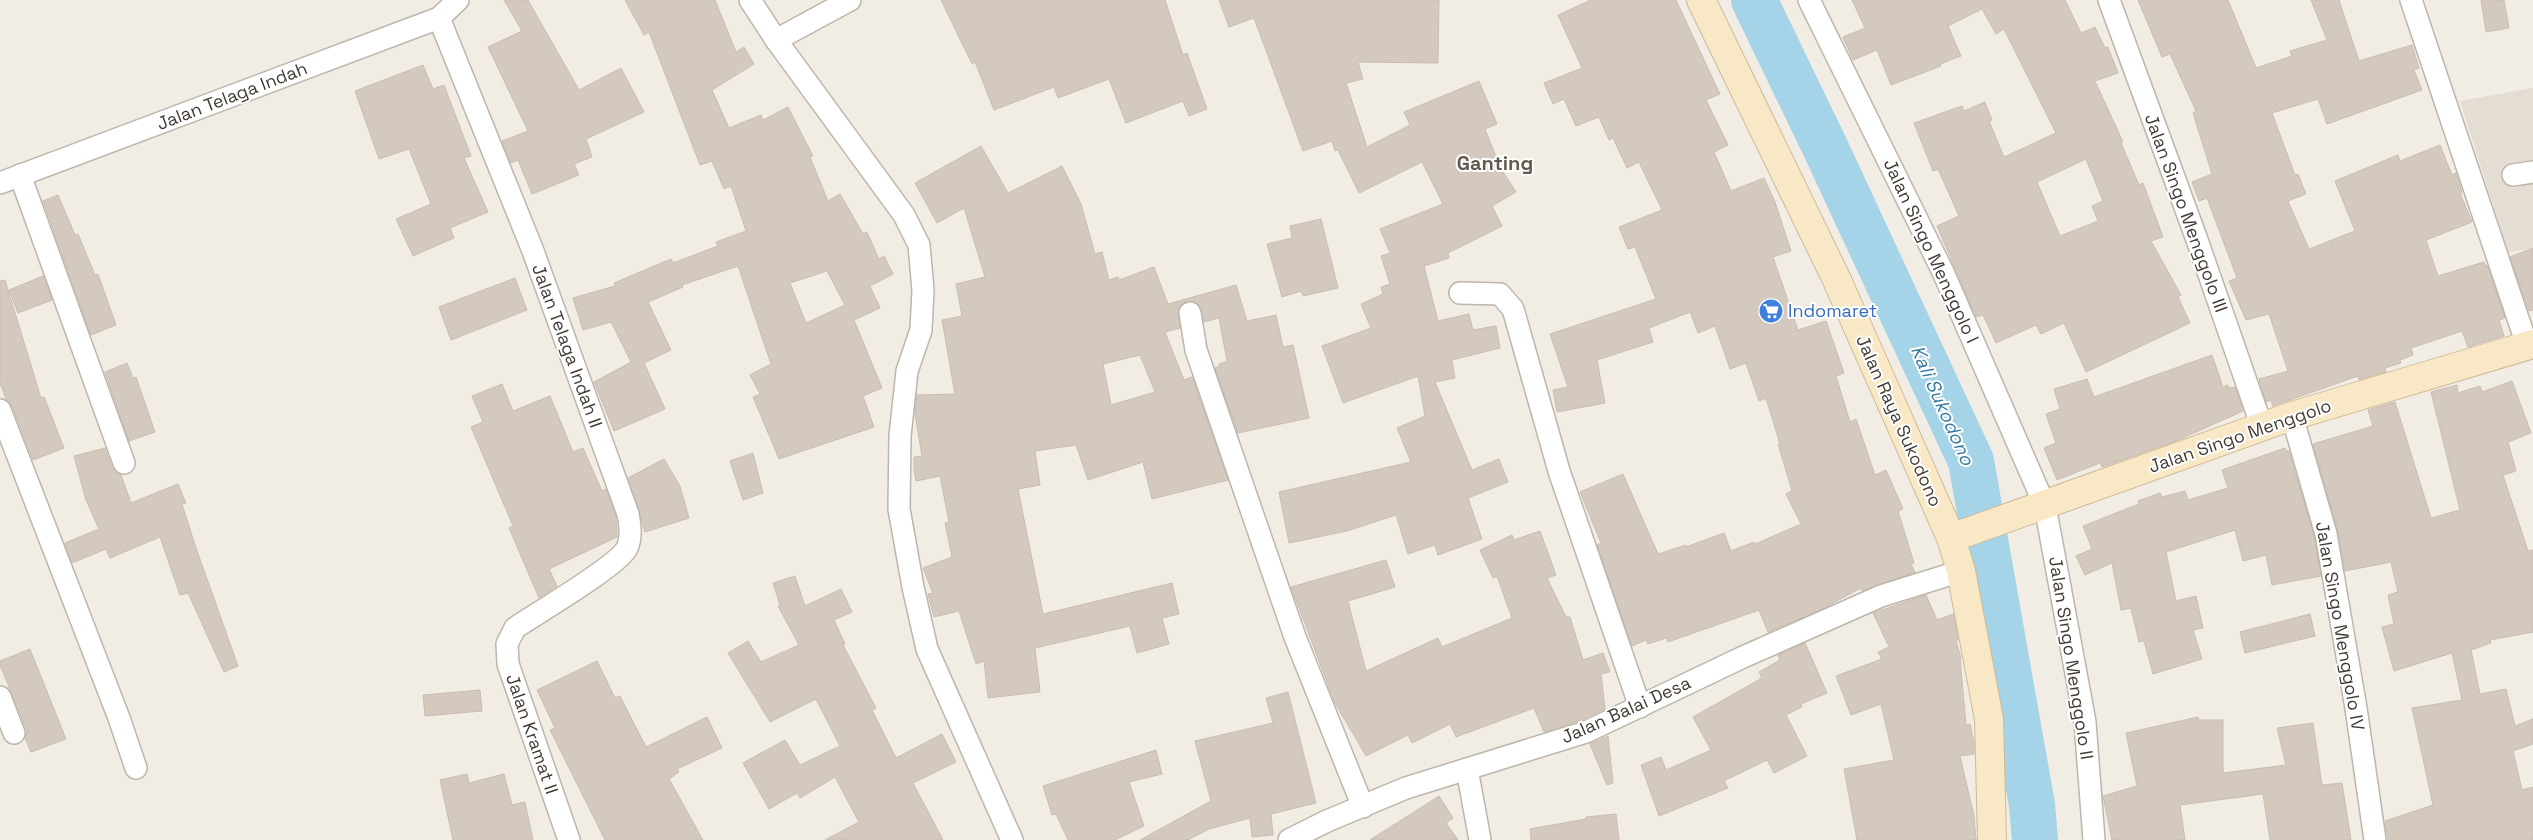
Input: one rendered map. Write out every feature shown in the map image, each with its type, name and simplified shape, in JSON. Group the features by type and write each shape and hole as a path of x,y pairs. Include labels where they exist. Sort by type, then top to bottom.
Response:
{"main road":[{"name":"Jalan Raya Sukodono","path":"1702,0 1836,278 1956,537 1989,719 1992,840"},
{"name":"Jalan Singo Menggolo","path":"1956,537 2292,416 2530,344"}],"street":[{"path":"750,0 776,40 803,74 904,215 919,245 923,290 921,330 907,371 900,436 899,509 913,587 927,649 1012,840"},
{"path":"776,40 850,0"},
{"name":"Jalan Singo Menggolo I","path":"1809,0 1943,272 2037,509"},
{"name":"Jalan Singo Menggolo III","path":"2109,0 2196,237 2262,427"},
{"path":"2411,0 2530,344"},
{"name":"Jalan Telaga Indah","path":"0,183 23,185 451,6"},
{"name":"Jalan Telaga Indah II","path":"451,6 533,251 628,514 630,525 630,539 620,558 515,628"},
{"path":"23,185 124,463"},
{"path":"1460,293 1500,294 1513,309 1559,471 1640,707"},
{"path":"1190,313 1196,350 1295,637 1363,807"},
{"path":"0,410 119,718 136,768"},
{"name":"Jalan Singo Menggolo IV","path":"2292,416 2326,534 2356,708 2375,840"},
{"name":"Jalan Singo Menggolo II","path":"2037,509 2085,722 2094,840"},
{"name":"Jalan Balai Desa","path":"1289,840 1327,821 1406,788 1586,732 1741,658 1881,596 1961,571"},
{"name":"Jalan Kramat II","path":"515,628 507,644 508,664 569,840"},
{"path":"0,697 14,733"},
{"path":"1467,769 1480,840"}],"shaded area":[{"path":"2533,88 2533,248 2508,252 2460,101"}],"building":[{"path":"504,0 528,0 579,90 621,68 644,112 586,139 592,157 574,164 579,175 532,194 518,160 511,163 502,141 528,131 488,47 522,31"},
{"path":"625,0 715,0 736,52 744,47 754,64 712,90 729,128 761,115 763,120 788,107 813,156 810,157 828,201 840,194 863,234 867,232 879,259 884,256 893,274 870,286 880,308 854,320 882,388 863,396 874,427 779,459 753,397 760,394 750,375 771,364 738,266 682,285 683,287 648,302 671,350 644,363 665,409 614,431 594,382 631,362 611,322 583,330 573,298 615,286 614,283 671,259 673,263 718,246 716,242 746,231 731,186 724,189 712,161 700,165 649,32 644,35","holes":["827,271 845,305 806,323 790,283"]},
{"path":"941,0 1165,0 1183,55 1187,53 1207,109 1189,116 1183,101 1126,123 1109,79 1058,98 1054,87 994,110 975,62 972,64"},
{"path":"1219,0 1439,0 1438,63 1358,62 1363,79 1346,83 1367,147 1410,125 1404,112 1479,81 1497,124 1485,129 1500,167 1516,192 1492,206 1502,226 1448,253 1449,258 1424,266 1438,321 1469,314 1473,330 1496,326 1500,348 1452,360 1455,378 1435,382 1472,470 1499,459 1508,482 1468,498 1482,539 1438,555 1435,545 1408,554 1396,515 1347,531 1289,543 1279,492 1411,462 1397,428 1425,416 1418,376 1343,403 1322,346 1371,328 1361,304 1383,294 1381,287 1390,284 1381,256 1390,253 1380,229 1443,204 1422,162 1359,193 1338,150 1335,151 1332,141 1303,151 1254,18 1229,27"},
{"path":"1591,0 1676,0 1720,94 1706,100 1728,145 1714,152 1731,191 1764,178 1775,202 1791,251 1773,257 1798,330 1826,321 1844,373 1836,376 1850,422 1856,419 1875,475 1886,470 1903,509 1898,511 1914,563 1911,564 1915,572 1862,591 1861,588 1820,610 1768,632 1759,610 1668,642 1666,638 1648,644 1646,640 1632,646 1597,545 1601,543 1580,492 1623,474 1658,554 1686,545 1686,547 1724,533 1731,551 1754,542 1755,544 1801,524 1786,494 1792,491 1766,398 1759,401 1746,363 1730,369 1715,326 1698,333 1690,312 1649,328 1653,342 1597,360 1605,403 1557,412 1553,390 1568,387 1550,334 1656,299 1635,247 1628,249 1619,227 1662,210 1639,162 1627,168 1613,138 1609,140 1599,117 1576,126 1564,99 1553,104 1544,83 1582,68 1558,15"},
{"path":"1852,0 2065,0 2081,33 2095,27 2105,48 2108,47 2118,73 2095,81 2123,142 2121,143 2139,185 2143,183 2163,237 2151,241 2181,295 2178,297 2190,323 2086,372 2064,323 2041,334 2036,325 1996,343 1983,315 1976,317 1937,226 1959,216 1938,169 1933,171 1914,123 1962,106 1964,111 1985,102 1992,120 1989,121 2004,157 2056,133 2004,29 1996,34 1982,9 1948,26 1961,56 1940,64 1941,66 1891,85 1877,50 1853,60 1843,37 1865,28","holes":["2086,159 2103,201 2092,206 2098,221 2060,236 2037,182"]},
{"path":"2138,0 2228,0 2256,68 2292,56 2290,51 2327,40 2311,0 2339,0 2359,61 2412,45 2419,68 2414,70 2422,90 2327,124 2318,99 2272,113 2295,175 2298,174 2306,194 2288,201 2309,249 2355,231 2335,181 2398,155 2400,161 2440,145 2452,175 2456,173 2462,192 2460,193 2472,222 2426,240 2438,276 2484,262 2485,266 2487,265 2505,318 2499,320 2504,336 2468,347 2462,331 2411,348 2413,355 2400,360 2401,363 2385,368 2386,372 2359,380 2358,376 2273,406 2271,400 2266,402 2259,379 2288,371 2269,314 2246,320 2229,281 2237,278 2207,198 2199,201 2192,182 2212,174 2193,113 2196,111 2170,54 2162,57"},
{"path":"2481,0 2504,0 2509,28 2486,32"},
{"path":"423,65 433,89 444,85 471,156 464,158 488,212 450,228 454,238 413,256 396,219 431,204 409,149 379,159 355,91"},
{"path":"981,146 1008,193 1062,166 1081,204 1095,254 1102,252 1109,280 1118,277 1119,280 1154,267 1168,304 1236,285 1247,321 1276,315 1283,347 1293,345 1309,418 1238,433 1215,368 1227,361 1219,318 1204,322 1199,305 1188,301 1182,304 1178,315 1180,328 1165,332 1184,380 1192,377 1228,480 1152,499 1143,462 1088,480 1076,445 1035,451 1040,485 1018,489 1043,614 1172,583 1179,614 1162,618 1169,644 1137,653 1130,626 1035,648 1040,692 988,698 984,661 976,664 959,611 934,617 928,594 933,593 923,568 952,557 945,523 949,522 940,476 916,481 914,457 922,456 915,414 917,395 955,394 942,320 962,316 956,284 985,277 964,208 937,223 915,183","holes":["1140,355 1155,392 1111,405 1103,364"]},
{"path":"58,195 75,235 78,234 95,275 98,274 116,325 91,335 43,201"},
{"path":"1321,219 1338,288 1303,296 1301,291 1282,297 1267,244 1292,238 1290,226"},
{"path":"2533,248 2533,310 2529,311 2510,257"},
{"path":"43,276 52,300 18,313 9,290"},
{"path":"515,278 527,310 451,340 439,307"},
{"path":"5,280 41,398 44,397 64,448 33,460 12,406 6,399 0,383 0,281"},
{"path":"2212,355 2223,387 2228,385 2229,388 2235,387 2243,411 2176,441 2102,467 2100,463 2057,480 2044,448 2056,443 2046,414 2060,409 2054,389 2087,379 2094,397"},
{"path":"127,363 133,378 136,377 155,432 129,441 105,372"},
{"path":"2512,381 2531,433 2508,442 2516,471 2503,475 2528,551 2533,550 2533,632 2490,640 2491,643 2471,650 2480,694 2506,689 2515,726 2533,719 2533,744 2513,751 2522,790 2533,787 2533,840 2388,840 2385,821 2433,805 2412,708 2462,700 2452,653 2394,671 2382,627 2394,624 2388,595 2398,592 2391,562 2345,571 2338,531 2313,444 2373,426 2368,410 2395,402 2431,518 2460,510 2431,392 2457,385 2458,393 2480,386 2482,392"},
{"path":"502,384 513,411 550,396 573,452 583,448 602,491 606,489 616,517 617,537 549,569 557,586 539,598 509,528 513,526 471,427 483,422 472,396"},
{"path":"105,448 112,468 121,475 131,503 178,484 186,503 182,504 196,548 238,666 224,672 188,593 180,595 160,537 110,558 106,549 72,563 65,543 99,529 86,500 74,456"},
{"path":"2285,448 2286,451 2289,451 2314,537 2321,576 2272,585 2266,555 2243,561 2235,530 2166,552 2176,601 2196,596 2203,628 2193,630 2202,659 2153,674 2144,641 2139,642 2131,608 2121,610 2112,563 2085,575 2076,556 2092,549 2083,526 2139,504 2138,501 2160,493 2162,497 2185,491 2188,500 2228,488 2222,470"},
{"path":"753,453 763,493 743,500 730,461"},
{"path":"664,459 680,486 689,518 645,532 628,478"},
{"path":"1540,531 1556,575 1547,578 1566,617 1570,617 1583,660 1603,653 1610,672 1601,674 1605,709 1581,720 1544,732 1534,708 1456,737 1450,724 1412,743 1408,735 1366,756 1335,703 1291,587 1386,560 1395,587 1348,601 1366,671 1438,638 1442,647 1512,618 1497,576 1493,578 1480,550 1512,535 1514,540"},
{"path":"795,576 805,606 841,589 852,612 834,620 845,644 843,645 876,708 872,710 896,758 942,734 956,762 913,783 943,840 825,840 859,822 835,777 800,798 797,793 769,809 743,763 785,740 800,765 840,746 816,699 770,722 728,653 748,641 761,662 799,645 778,606 780,605 773,583"},
{"path":"1926,595 1937,620 1953,614 1954,617 1958,640 1956,641 1961,658 1966,725 1970,724 1974,743 1974,754 1960,756 1974,816 1976,840 1857,840 1844,769 1894,760 1881,704 1851,715 1836,676 1882,659 1878,652 1889,647 1873,613"},
{"path":"2310,614 2315,636 2245,653 2240,632"},
{"path":"1805,643 1827,693 1801,704 1802,707 1786,715 1807,756 1774,773 1767,760 1724,781 1728,788 1659,816 1641,765 1661,757 1666,770 1711,750 1693,717 1762,678 1759,672 1780,660 1778,655"},
{"path":"30,649 66,739 31,752 25,738 27,731 0,665 0,661"},
{"path":"597,661 615,698 620,696 646,747 707,717 722,748 677,769 679,772 669,779 703,840 605,840 550,730 555,728 537,690"},
{"path":"480,690 482,711 425,716 423,695"},
{"path":"1288,692 1316,803 1271,814 1273,835 1252,837 1250,818 1209,829 1188,840 1140,840 1211,801 1195,741 1273,723 1266,698"},
{"path":"2198,717 2199,720 2223,720 2223,773 2286,765 2277,728 2313,723 2322,785 2342,783 2351,840 2270,840 2263,794 2180,805 2185,840 2112,840 2103,796 2137,786 2126,733"},
{"path":"1608,736 1613,783 1607,785 1590,744"},
{"path":"1156,750 1162,774 1129,782 1144,826 1115,840 1068,840 1056,814 1052,815 1043,786"},
{"path":"467,774 469,783 504,774 512,805 525,802 533,840 453,840 440,780"},
{"path":"1439,796 1453,818 1446,823 1458,840 1370,840"},
{"path":"1616,814 1619,840 1531,840 1530,829 1586,819 1586,817"}],"waterway":[{"name":"Kali Sukodono","path":"1754,0 1825,147 1971,461 2032,805 2035,840"}],"place":[{"name":"Indomaret","path":"1771,311"}],"district":[{"name":"Ganting","path":"1495,163"}]}
